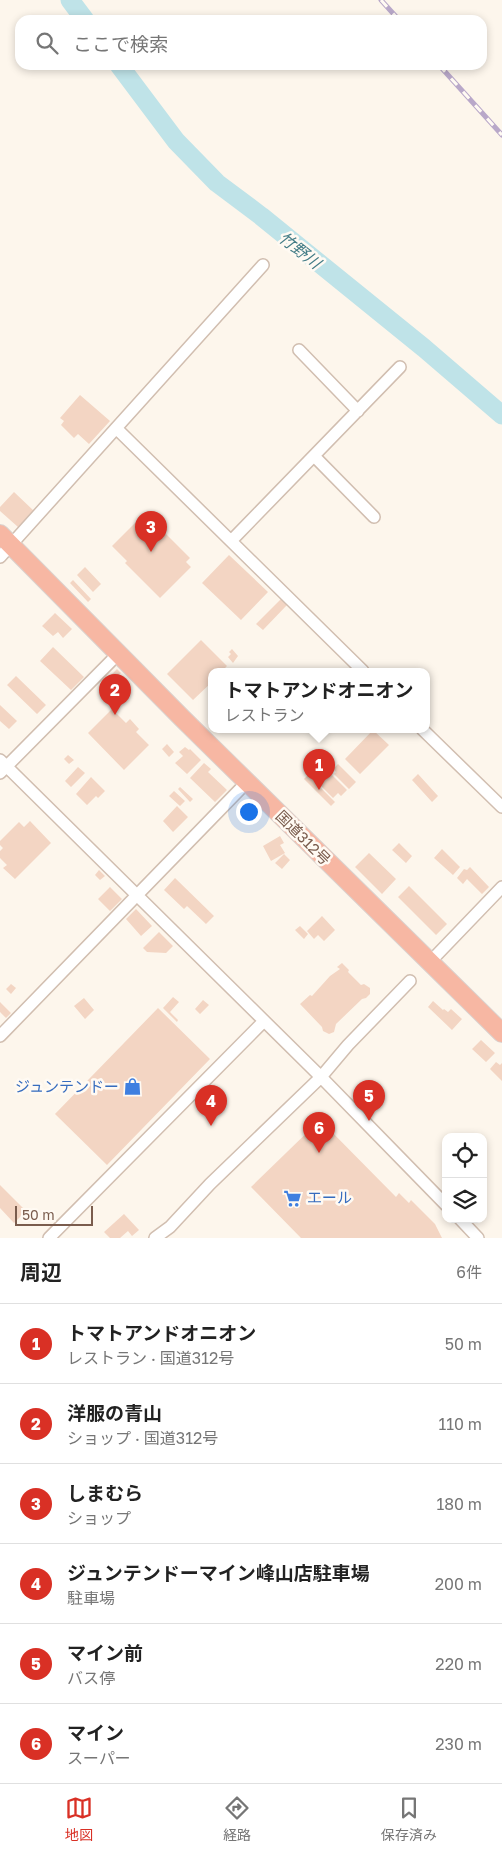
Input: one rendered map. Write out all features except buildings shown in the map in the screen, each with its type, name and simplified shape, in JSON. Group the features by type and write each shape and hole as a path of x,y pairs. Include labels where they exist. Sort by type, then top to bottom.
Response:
{"highway":[{"name":"国道312号","path":"4,545 118,654 502,1033"}],"street":[{"path":"4,545 116,428 263,265"},
{"path":"298,350 358,411"},
{"path":"231,541 400,367"},
{"path":"116,428 360,668"},
{"path":"314,456 374,517"},
{"path":"118,654 2,766 321,1077 442,1201"},
{"path":"426,733 502,807"},
{"path":"0,1036 247,782"},
{"path":"429,963 502,888"},
{"path":"154,1238 170,1227 210,1184 321,1077 348,1045 410,981"},
{"path":"49,1238 264,1021"},
{"path":"464,1223 478,1238"}],"waterway":[{"name":"竹野川","path":"70,0 81,15"},
{"name":"竹野川","path":"123,70 176,141 217,183 261,216 424,348 502,415"}],"railway":[{"path":"381,0 394,15"},
{"path":"444,70 502,135"}],"place":[{"name":"しまむら","path":"151,552"},
{"name":"洋服の青山","path":"115,715"},
{"name":"トマトアンドオニオン","path":"319,790"},
{"name":"ジュンテンドー","path":"133,1087"},
{"name":"マイン前","path":"369,1121"},
{"name":"ジュンテンドーマイン峰山店駐車場","path":"211,1126"},
{"name":"マイン","path":"319,1153"},
{"name":"エール","path":"293,1198"}]}
